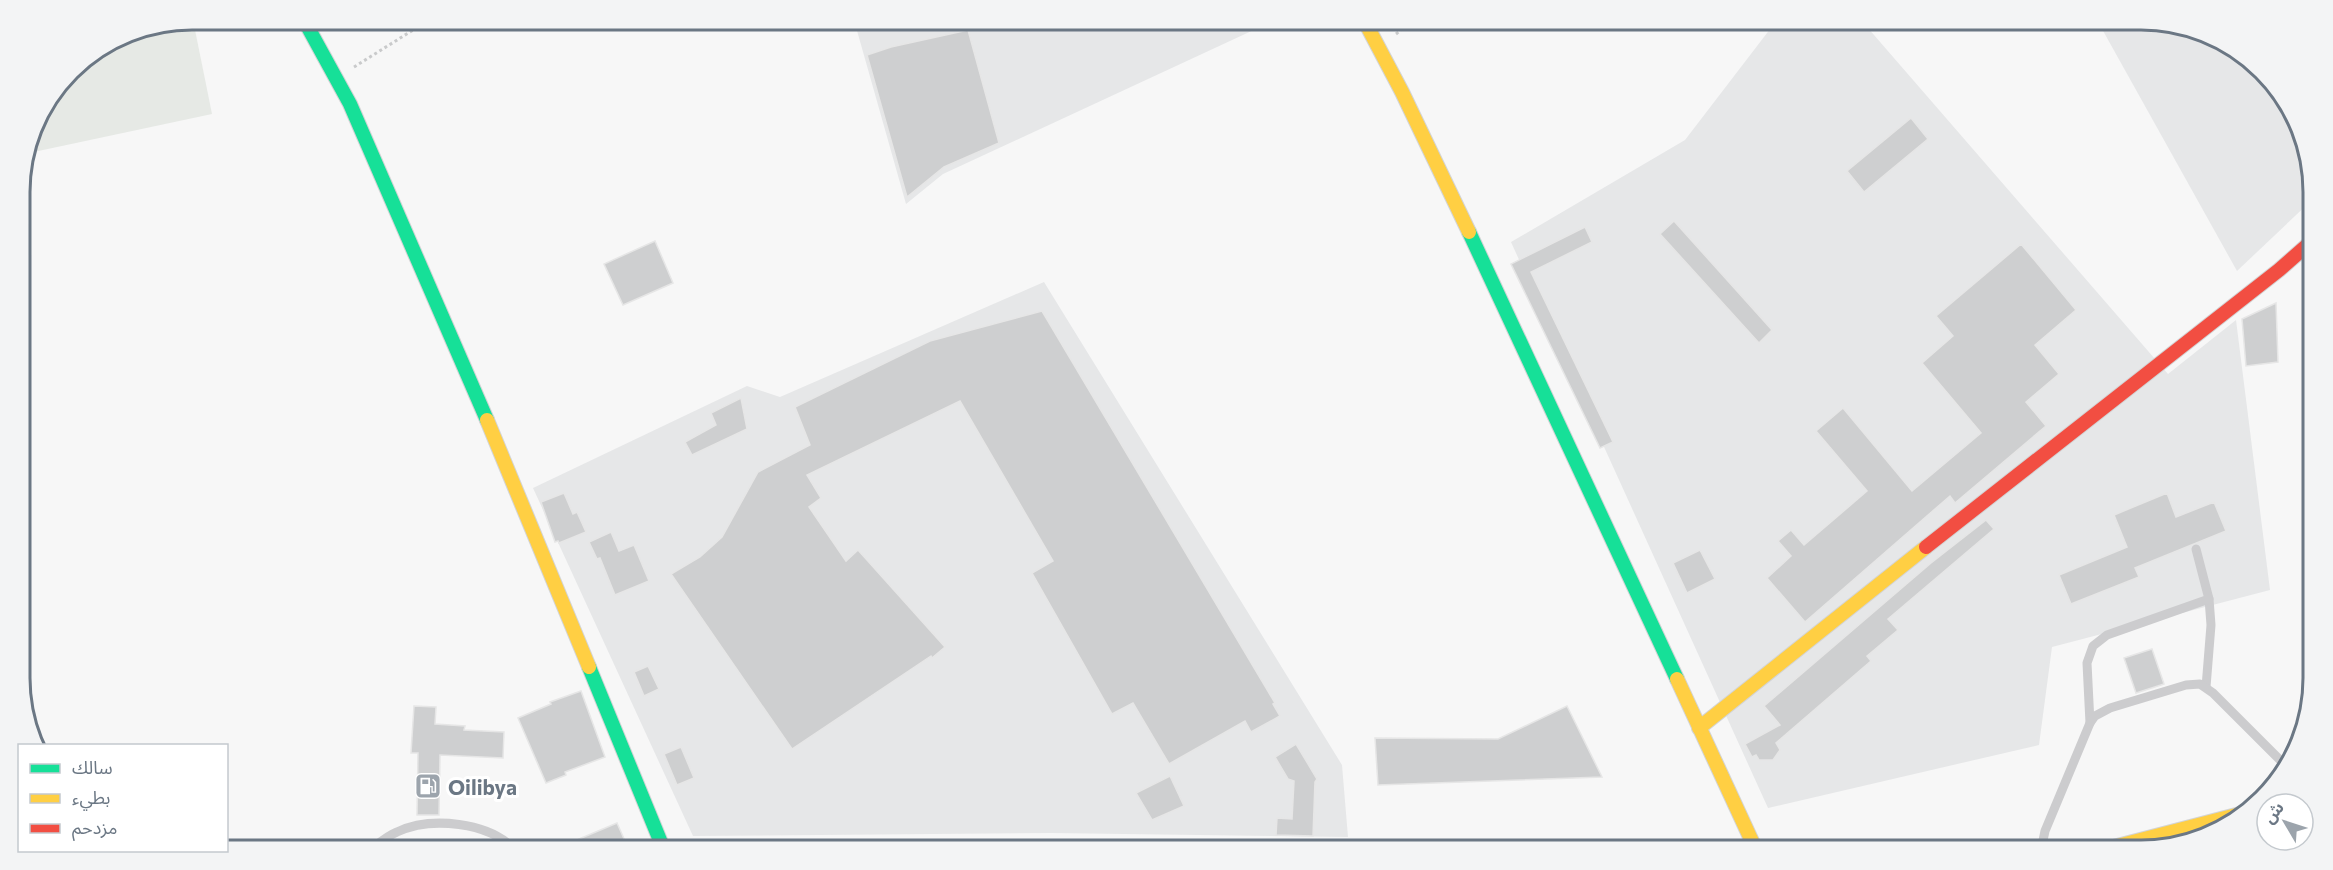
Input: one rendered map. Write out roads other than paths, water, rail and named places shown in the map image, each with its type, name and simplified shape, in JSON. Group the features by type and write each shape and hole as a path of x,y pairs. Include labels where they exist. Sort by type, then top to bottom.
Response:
{"main road":[{"path":"310,30 350,104 514,483 660,840"},
{"path":"1369,30 1402,92 1485,267 1750,840"},
{"path":"1699,728 2303,249"},
{"path":"2140,840 2219,819"}],"lane":[{"path":"2196,549 2209,599 2211,625 2206,687"},
{"path":"2090,723 2087,663 2093,646 2108,635 2209,599"},
{"path":"2043,840 2090,723 2095,716 2110,708 2186,685 2200,684 2206,687 2280,760"},
{"path":"382,840 414,826 458,825 487,831 502,840"}],"place":[{"name":"Oilibya","path":"428,786"}]}
